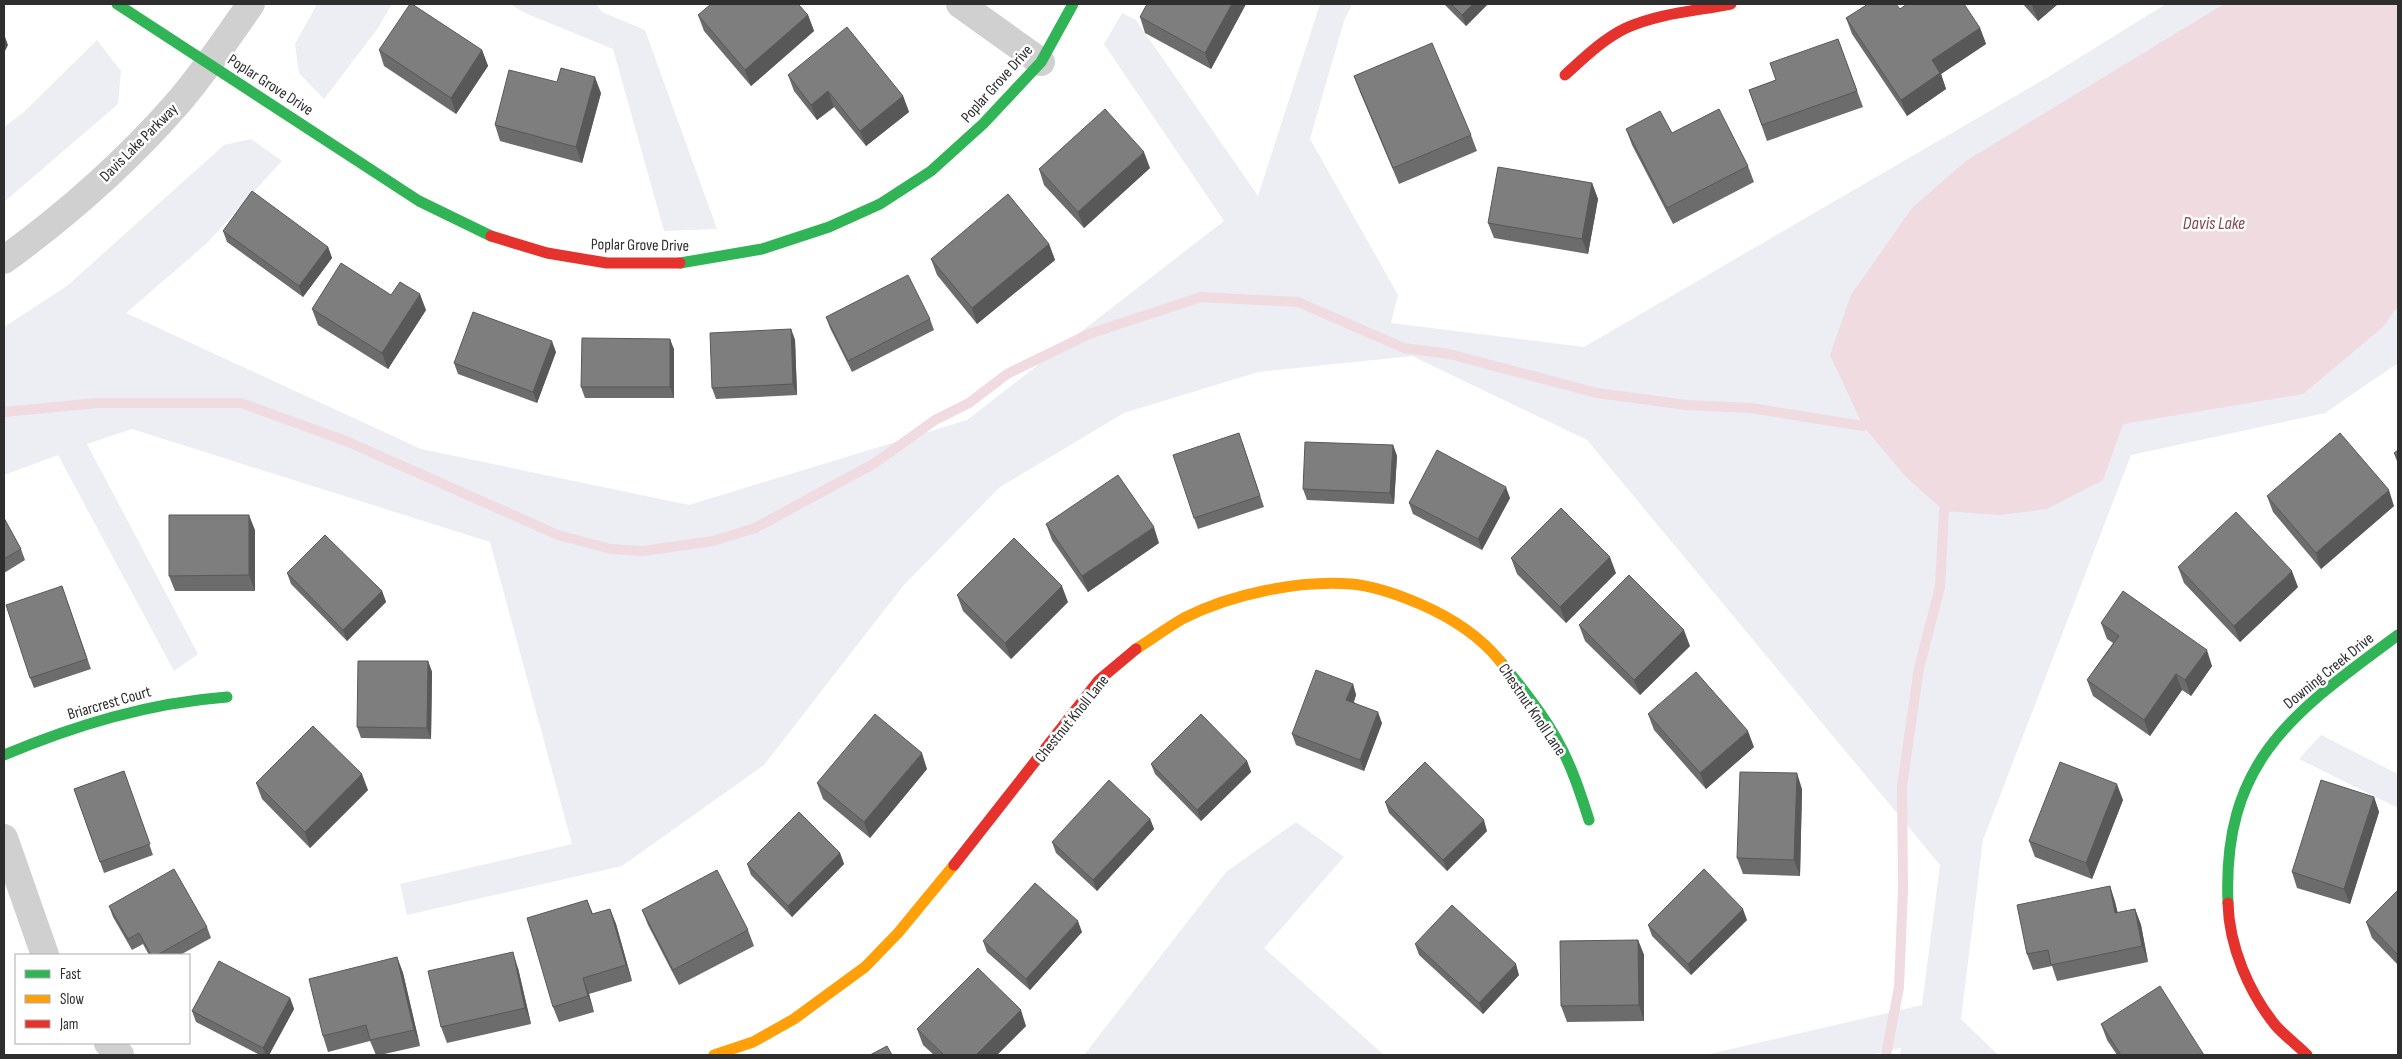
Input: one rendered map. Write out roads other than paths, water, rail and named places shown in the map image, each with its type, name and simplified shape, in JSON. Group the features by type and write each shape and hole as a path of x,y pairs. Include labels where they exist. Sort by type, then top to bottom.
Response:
{"street":[{"name":"Poplar Grove Drive","path":"117,4 419,201 490,236 547,253 607,263 685,263 762,249 829,227 880,204 932,171 983,124 1041,62 1073,4"},
{"name":"Davis Lake Parkway","path":"4,260 51,226 123,160 176,106 210,64 251,4"},
{"path":"960,4 1041,62"},
{"path":"1565,75 1596,46 1626,28 1646,21 1731,4"},
{"name":"Chestnut Knoll Lane","path":"714,1055 753,1042 794,1019 865,967 898,933 948,873 1099,680 1135,649 1184,618 1226,602 1267,591 1305,584 1352,584 1397,594 1439,612 1474,635 1493,652 1511,674 1556,738 1574,775 1589,820"},
{"name":"Downing Creek Drive","path":"2307,1055 2275,1024 2259,1000 2237,954 2229,922 2224,878 2228,841 2241,798 2264,752 2283,728 2311,702 2398,635"},
{"name":"Briarcrest Court","path":"4,755 36,741 135,708 193,698 227,697"},
{"path":"4,838 45,954"},
{"path":"109,1044 120,1055"}],"water":[{"name":"Davis Lake","path":"2224,4 2398,4 2398,306 2383,327 2303,394 2123,424 2103,480 2047,509 1999,515 1944,511 1906,477 1863,426 1830,355 1851,295 1912,208 1966,161"}],"waterway":[{"path":"4,412 97,403 241,403 346,441 558,535 611,549 643,551 713,541 755,528 875,463 935,420 969,403 1007,374 1089,334 1201,297 1298,302 1404,348 1449,354 1597,393 1686,405 1751,408 1863,426"},
{"path":"1886,1055 1899,987 1903,890 1902,786 1919,668 1940,587 1944,511"}]}
